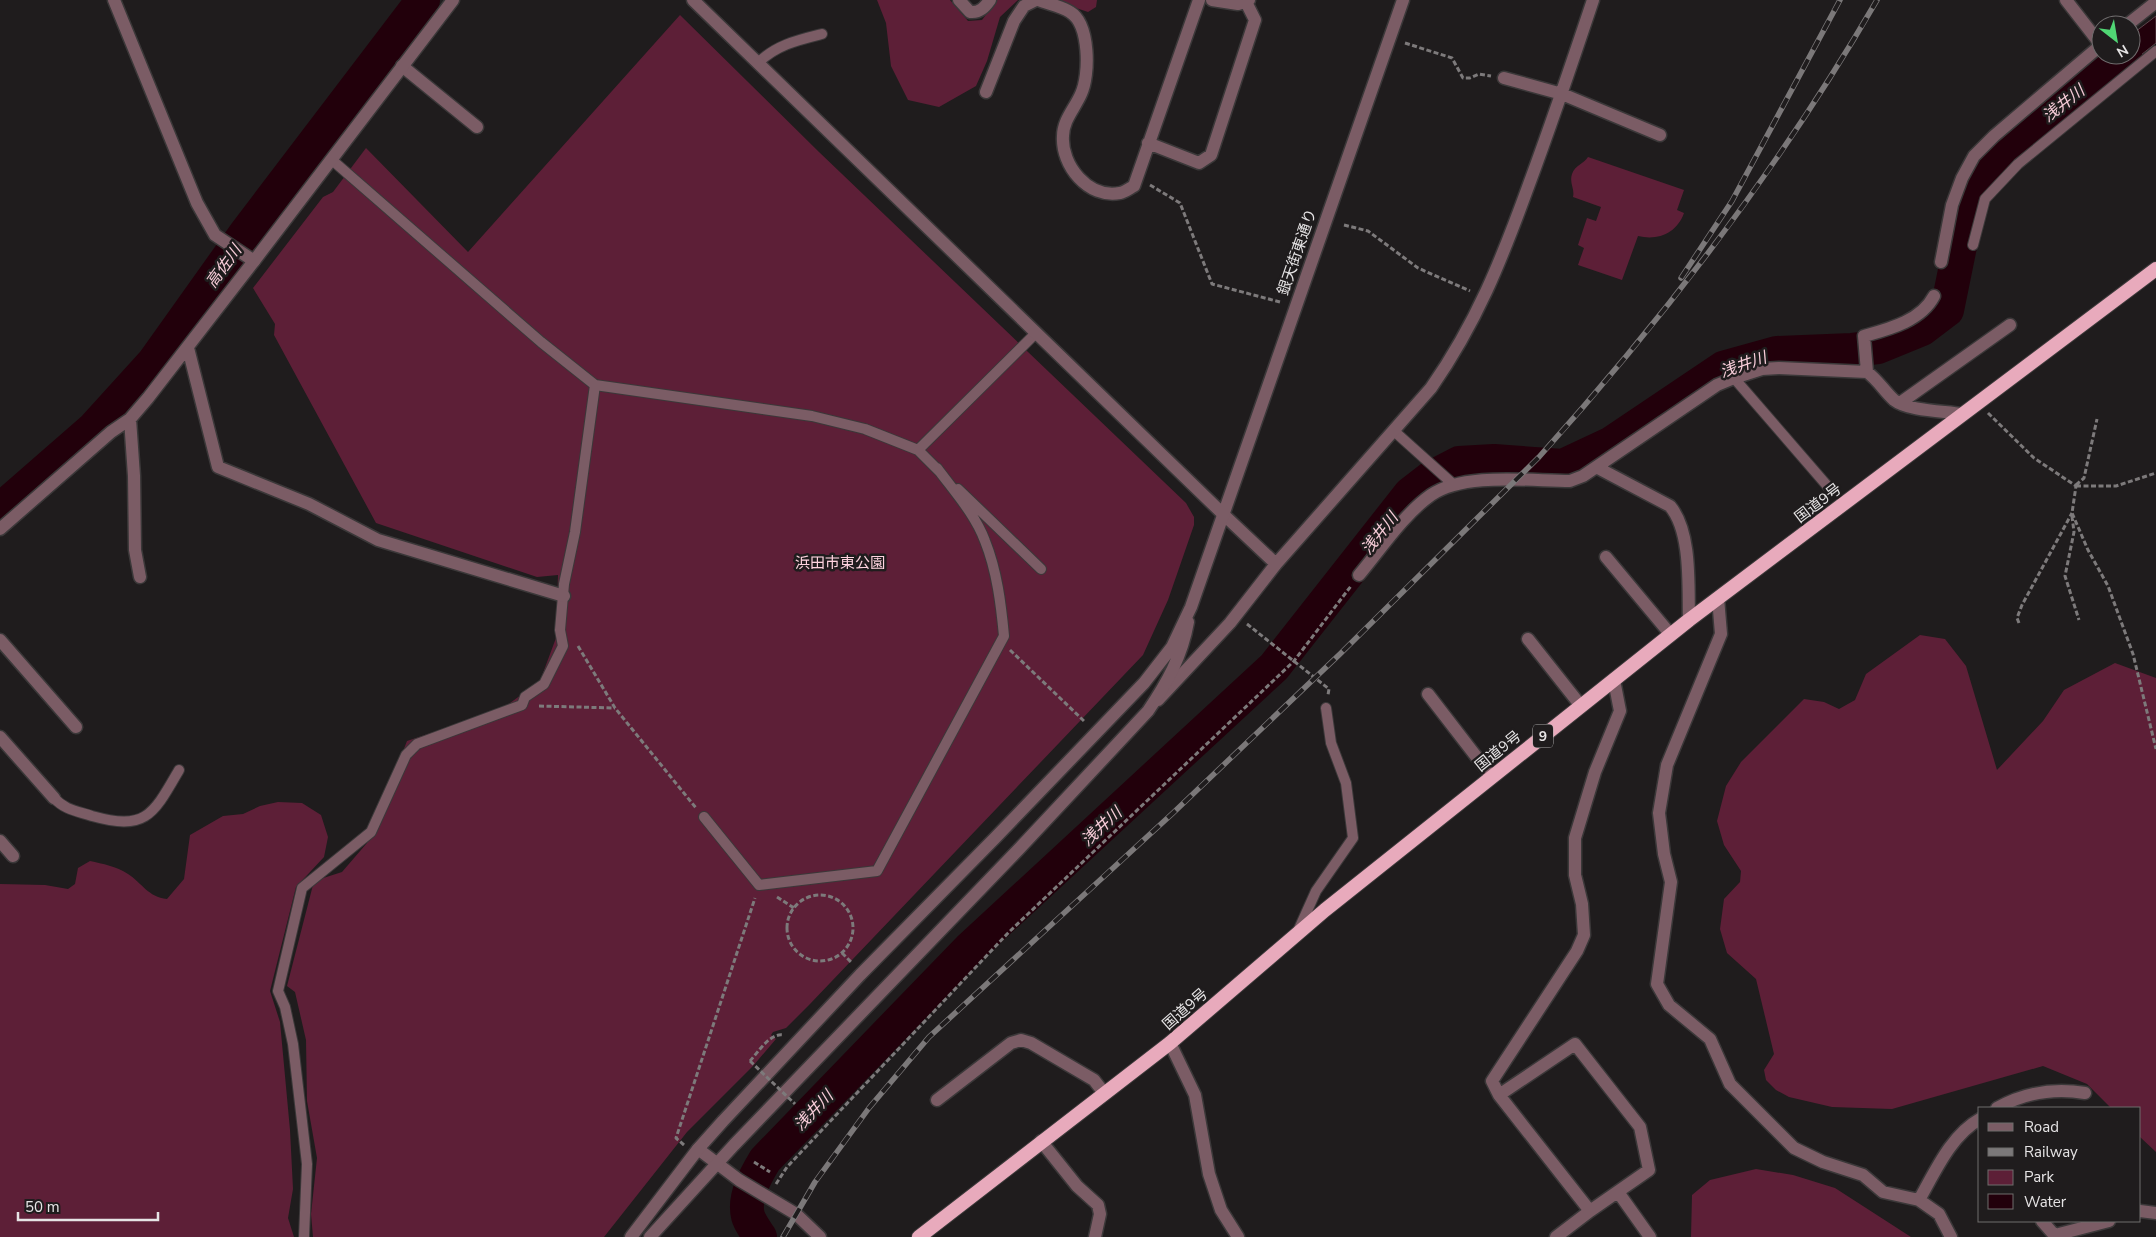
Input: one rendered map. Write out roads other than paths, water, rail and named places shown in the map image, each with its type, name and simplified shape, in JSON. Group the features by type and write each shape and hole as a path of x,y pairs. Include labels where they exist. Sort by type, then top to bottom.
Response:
{"highway":[{"name":"国道9号","path":"918,1237 1170,1043 1296,934 1689,620 2156,269"}],"street":[{"path":"114,0 197,203 215,235 249,258"},
{"path":"0,529 111,432 130,419 188,348 249,258 332,160 453,0"},
{"path":"693,0 1035,334 1276,564"},
{"path":"959,0 970,12 984,8 990,0"},
{"path":"986,92 1014,21 1024,6 1037,0 1070,12 1080,22 1083,31 1087,75 1082,94 1066,122 1062,135 1064,152 1073,171 1082,182 1107,192 1121,193 1134,186 1200,0"},
{"path":"1148,143 1199,163 1211,155 1255,20 1247,1 1238,4 1212,0"},
{"name":"銀天街東通り","path":"1191,608 1403,0"},
{"path":"650,1237 717,1164 1011,857 1236,616 1276,564 1431,388 1467,333 1495,276 1562,94 1593,0"},
{"path":"2066,0 2091,32"},
{"path":"2140,15 2156,2"},
{"path":"1941,262 1952,205 1962,178 1974,156 1994,136 2091,54"},
{"path":"402,66 477,127"},
{"path":"1504,78 1562,94 1660,135"},
{"path":"1934,296 1924,310 1901,324 1864,336 1867,366 1900,403 1905,406 1962,414"},
{"path":"1900,403 2010,325"},
{"path":"188,348 218,467 309,504 378,540 564,596"},
{"path":"1359,575 1416,507 1451,482 1570,481 1598,468 1717,385 1734,378 1762,370 1779,368 1867,366"},
{"path":"130,419 134,476 135,550 140,577"},
{"path":"1598,468 1670,506 1676,514 1684,541 1689,620"},
{"path":"1606,557 1671,635"},
{"path":"1718,598 1722,634 1667,765 1659,813 1664,854 1671,882 1657,984 1669,1005 1710,1039 1730,1084 1794,1148 1823,1162 1863,1175 1884,1192 1919,1200 1939,1214 1951,1237"},
{"path":"1148,711 1164,688 1176,664 1184,643 1191,608"},
{"path":"631,1237 698,1149 860,975 1144,683 1172,647 1191,608"},
{"path":"1528,639 1581,706"},
{"path":"1,642 76,727"},
{"path":"1590,1211 1499,1095 1492,1081 1577,951 1584,935 1582,904 1575,875 1575,838 1595,772 1620,710 1614,680"},
{"path":"1428,694 1492,776"},
{"path":"0,737 54,798"},
{"path":"0,841 13,856"},
{"path":"937,1100 1011,1043 1021,1040 1032,1043 1094,1080 1104,1093"},
{"path":"1170,1043 1195,1095 1209,1174 1221,1210 1238,1237"},
{"path":"1499,1095 1575,1044 1640,1127 1649,1170 1556,1237"},
{"path":"2000,1107 2027,1096 2046,1092 2067,1090 2085,1093"},
{"path":"1919,1200 1957,1139 1978,1119"},
{"path":"1041,1141 1076,1186 1098,1205 1100,1214 1095,1237"},
{"path":"698,1149 739,1180 796,1214 820,1237"},
{"path":"1618,1192 1650,1237"},
{"path":"2141,1211 2156,1213"},
{"path":"2043,1222 2055,1236 2105,1222"}],"lane":[{"path":"758,63 767,54 790,42 822,34"},
{"path":"1973,245 1986,199 2012,171 2156,51"},
{"path":"332,160 541,342 595,385 812,416 865,429 918,450 1041,569"},
{"path":"918,450 1035,334"},
{"path":"1734,378 1830,489"},
{"path":"304,1237 307,1164 293,1044 285,1007 278,991 302,888 372,832 406,755 417,744 522,705 525,697 544,684 563,646 560,630 564,596 576,532 595,385"},
{"path":"1394,431 1451,482"},
{"path":"704,817 759,886 877,871 1004,636 1001,602 985,541 970,513 937,468"},
{"path":"1296,934 1316,891 1353,838 1346,783 1331,743 1326,708"},
{"path":"54,798 63,808 114,822 127,823 145,816 157,806 178,770"}],"water":[{"path":"2156,16 2156,43 2141,55 2141,27"},
{"path":"2092,65 2128,65 2039,136 2025,117"}],"waterway":[{"name":"高佐川","path":"0,510 94,428 153,363 245,234 423,0"},
{"name":"浅井川","path":"760,1237 749,1219 747,1201 751,1186 765,1160 969,949 1274,667 1410,494 1432,477 1459,463 1494,461 1563,466 1610,444 1723,368 1777,353 1878,347 1922,329 1947,310 1969,202 1995,160 2016,139 2112,65"}],"railway":[{"path":"1681,278 1732,201 1840,0"},
{"path":"783,1237 815,1182 869,1108 929,1037 1173,813 1340,654 1539,457 1586,404 1677,294 1762,179 1802,121 1877,0"}],"park label":[{"name":"浜田市東公園","path":"840,563"}]}
